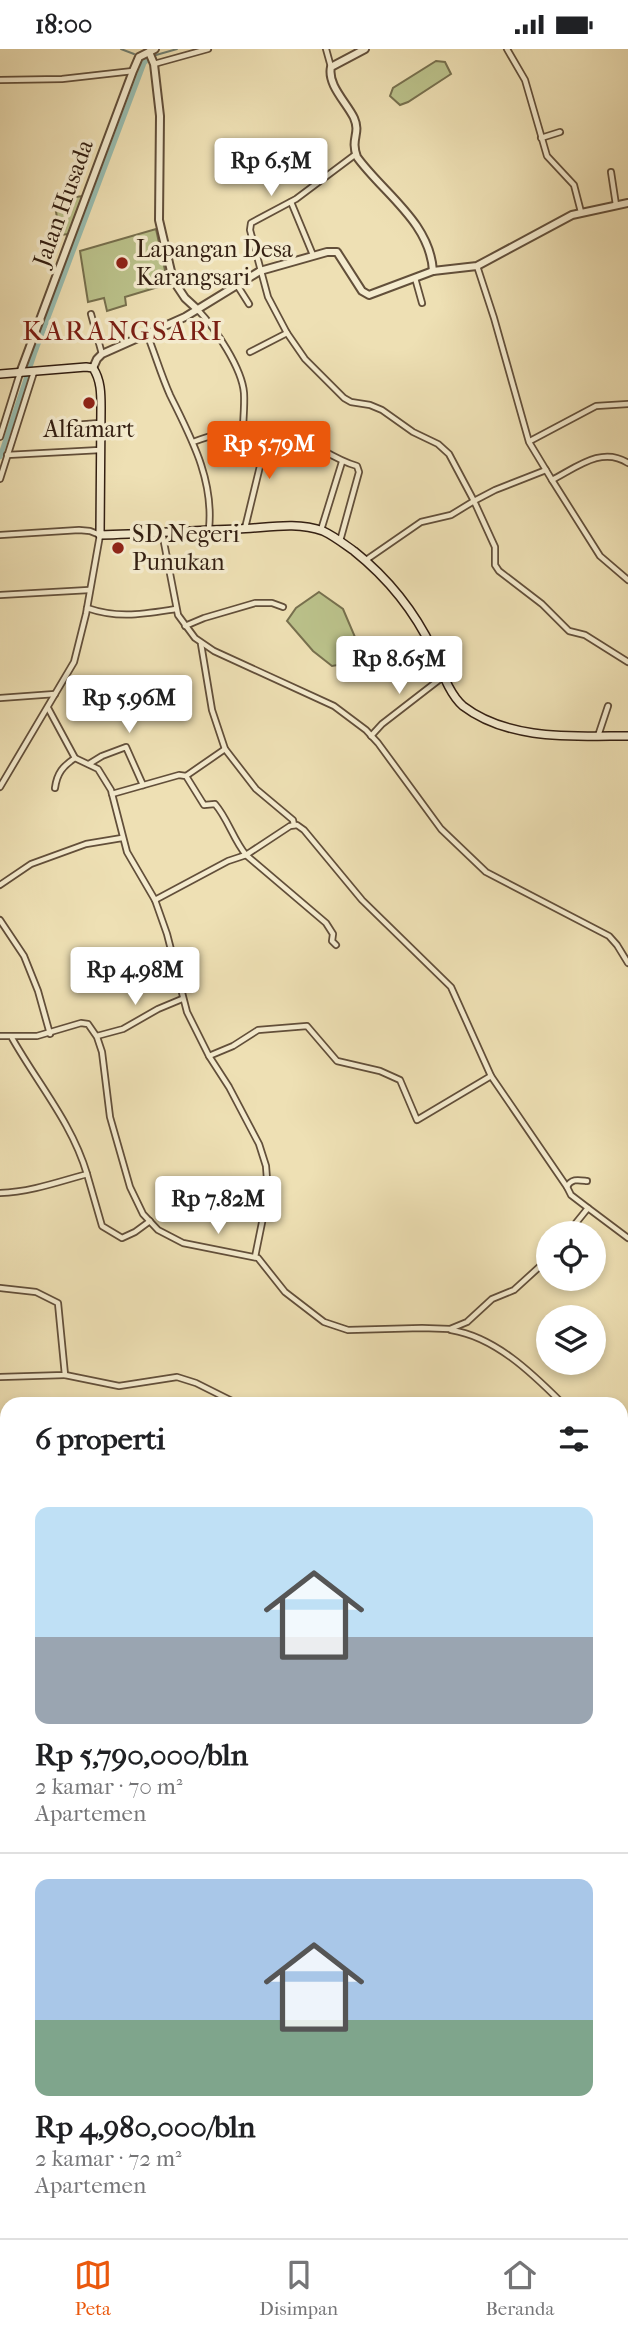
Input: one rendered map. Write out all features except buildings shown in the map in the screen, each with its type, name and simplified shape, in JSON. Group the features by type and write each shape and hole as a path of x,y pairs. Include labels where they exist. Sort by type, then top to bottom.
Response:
{"main road":[{"path":"0,374 93,368 97,374 101,391 100,535 291,526 321,531 366,560 395,589 414,616 461,704 484,717 513,728 542,734 628,736"}],"street":[{"path":"154,64 208,49"},
{"path":"326,49 331,67 330,76 357,127 353,146 356,154 364,167 408,215 430,252 433,271"},
{"path":"331,67 365,49"},
{"path":"508,49 525,80 547,156 574,185 582,212"},
{"path":"152,50 160,116 159,220 173,280 185,298 208,320 239,372 244,389 243,443"},
{"name":"Jalan Husada","path":"28,372 133,71 139,57 152,50"},
{"path":"0,80 62,79 133,71"},
{"path":"541,138 560,132"},
{"path":"356,154 291,202 251,223 250,230 268,297 287,333 305,359 344,398 382,410 412,432 438,444 449,454 495,547 495,565 499,571 542,604 569,631 585,635 628,662"},
{"path":"611,173 616,205"},
{"path":"291,202 313,255"},
{"path":"93,368 102,354 198,310 260,271 313,255 337,252 362,291 369,295 433,271 477,265 582,212 628,203"},
{"path":"477,265 529,442 600,556 628,580"},
{"path":"415,278 422,303"},
{"path":"237,285 248,304"},
{"path":"90,314 102,354"},
{"path":"250,352 287,333"},
{"path":"147,334 208,483 209,529"},
{"path":"0,479 7,454 4,440 28,372"},
{"path":"4,440 28,372"},
{"path":"529,442 596,406 606,403 628,404"},
{"path":"72,435 73,425 100,422"},
{"path":"193,442 242,427 269,429 292,435 342,462 357,466 359,470 340,541"},
{"path":"245,528 269,429"},
{"path":"7,454 101,450"},
{"path":"552,480 599,457 618,456 628,463"},
{"path":"321,531 342,462"},
{"path":"366,560 421,522 451,515 498,489 546,470"},
{"path":"0,535 79,530 100,535 74,662 0,787"},
{"path":"162,531 176,610 185,627 201,643 334,706 371,736 391,759 441,829 486,872 609,936 628,963"},
{"path":"0,595 89,590"},
{"path":"185,627 204,618 256,603 272,603 283,607"},
{"path":"87,608 102,613 131,616 176,610"},
{"path":"201,643 212,710 225,749 256,789 293,820 294,825"},
{"path":"371,736 382,724 444,675"},
{"path":"0,698 56,694"},
{"path":"597,737 608,706"},
{"path":"48,708 75,758 101,773 112,794 122,838 134,867 155,900 172,948 183,999 209,1056 246,1118 267,1166 268,1193 255,1257"},
{"path":"89,764 126,747 143,785"},
{"path":"112,794 179,775 186,776 225,749"},
{"path":"55,788 60,771 75,758"},
{"path":"186,776 204,804 215,804 220,810 237,844 246,855 326,923 336,945"},
{"path":"155,900 246,855 294,825 304,830 362,901 451,988 491,1076 571,1195 628,1238"},
{"path":"0,885 31,864 86,844 122,838"},
{"path":"0,920 24,956 38,991 50,1034"},
{"path":"97,1037 122,1029 183,999"},
{"path":"0,1036 11,1038 50,1034 88,1024 97,1037 102,1052 110,1117 135,1201 158,1230 183,1243 255,1257 297,1303 337,1328 359,1331 422,1328 464,1332 538,1377 556,1397"},
{"path":"209,1056 258,1030 307,1026 337,1061 380,1071 400,1080 417,1120 491,1076"},
{"path":"11,1038 34,1071 49,1100 69,1126 80,1150 102,1226 122,1238 150,1221"},
{"path":"0,1193 31,1191 87,1174"},
{"path":"567,1187 571,1181 587,1181"},
{"path":"577,1221 588,1207"},
{"path":"450,1329 467,1322 492,1300 514,1290 536,1270"},
{"path":"0,1288 36,1292 58,1303 65,1375"},
{"path":"0,1377 65,1375 119,1386 177,1377 224,1397"}],"green space":[{"path":"436,61 445,62 451,74 400,105 390,96 393,88"},
{"path":"83,196 69,234 60,235 54,200"},
{"name":"Lapangan Desa Karangsari","path":"156,229 168,284 125,297 126,305 107,311 104,298 88,302 80,251"},
{"path":"319,592 343,609 355,637 350,663 332,666 313,651 287,621 296,608"}],"waterway":[{"path":"121,49 134,54"},
{"path":"156,55 177,49"},
{"path":"0,457 35,352 144,63 149,58"}],"place":[{"name":"Lapangan Desa Karangsari","path":"122,263"},
{"name":"Alfamart","path":"89,403"},
{"name":"SD Negeri Punukan","path":"118,548"}],"district":[{"name":"KARANGSARI","path":"123,330"}]}
